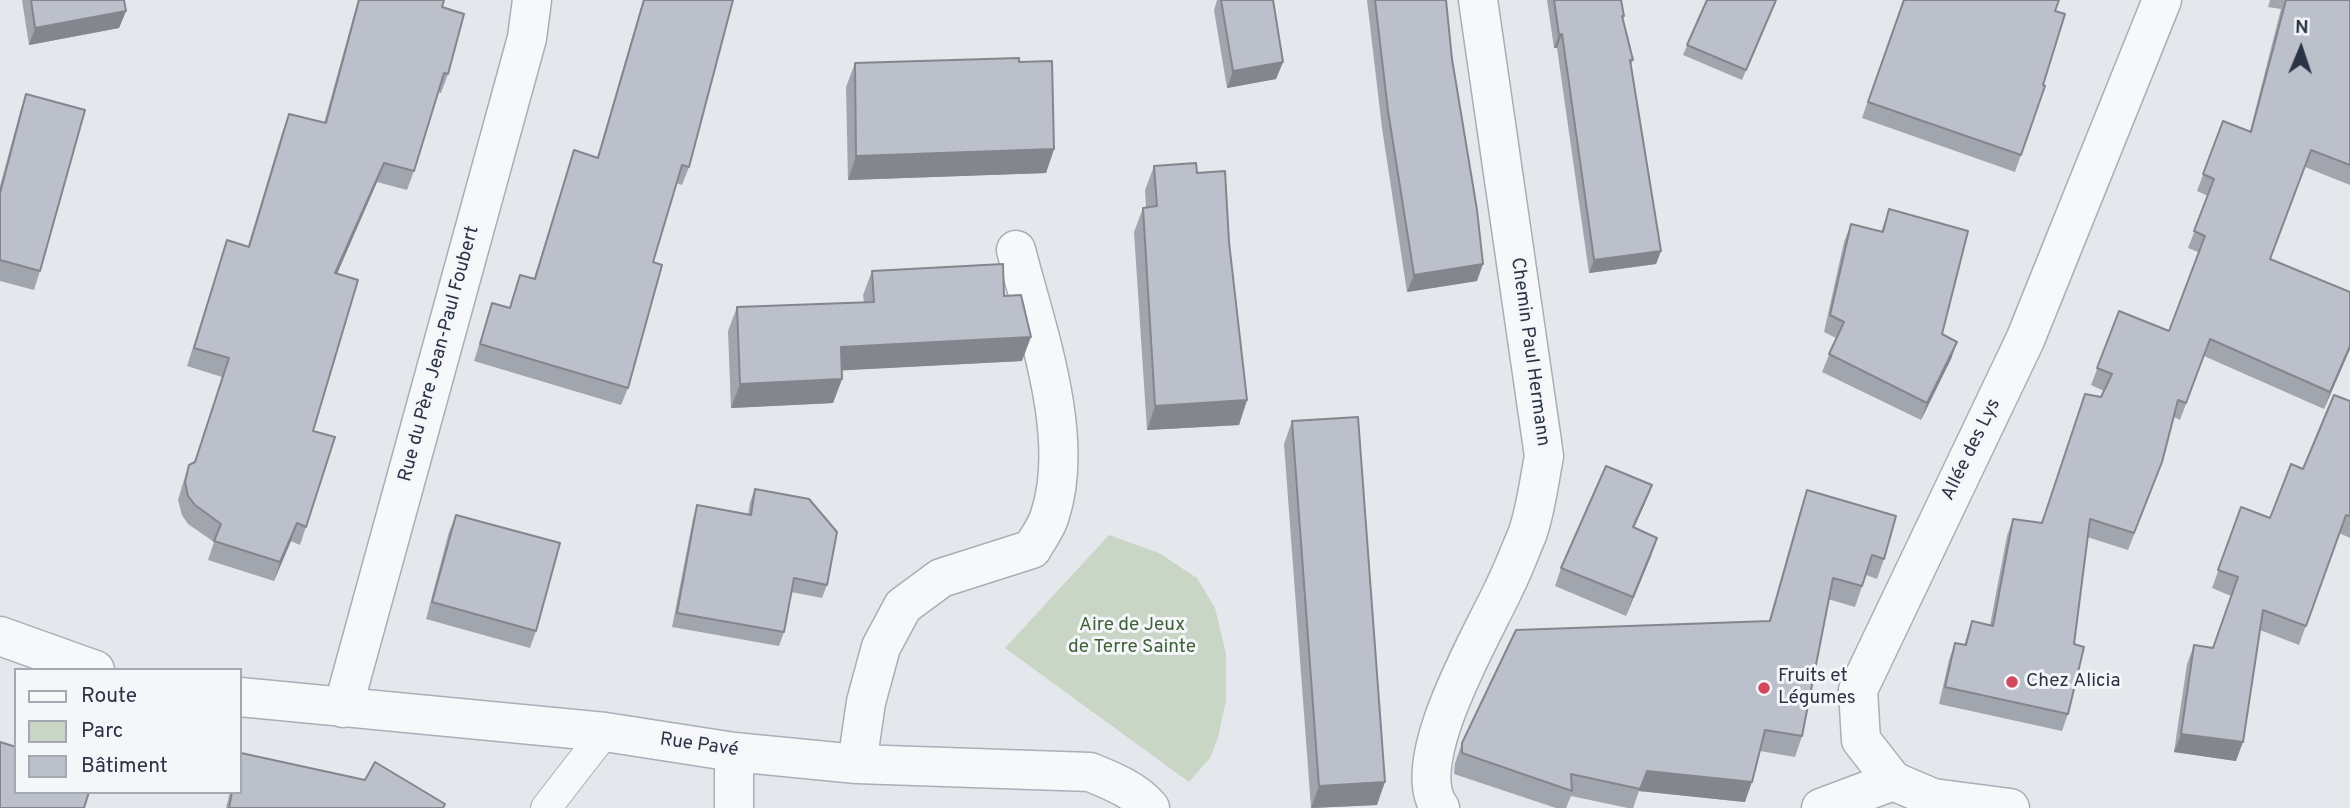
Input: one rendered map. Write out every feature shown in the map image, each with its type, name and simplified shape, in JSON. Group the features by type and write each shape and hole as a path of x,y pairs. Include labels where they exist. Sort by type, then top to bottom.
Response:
{"street":[{"name":"Rue du Père Jean-Paul Foubert","path":"343,708 527,38 532,0"},
{"name":"Chemin Paul Hermann","path":"1440,808 1434,800 1432,765 1441,728 1457,683 1506,586 1528,531 1544,456 1478,0"},
{"name":"Allée des Lys","path":"2010,808 1933,798 1893,781 1861,740 1858,690 2025,340 2162,0"},
{"path":"857,764 866,702 881,648 903,606 941,578 1032,549 1050,516 1059,470 1057,424 1051,385 1016,250"},
{"path":"0,636 88,668"},
{"name":"Rue Pavé","path":"242,697 605,732 734,752 857,764 1090,772 1124,788 1142,799 1150,808"},
{"path":"734,752 734,808"},
{"path":"1821,808 1893,781"}],"lane":[{"path":"546,808 605,732"}],"green space":[{"name":"Aire de Jeux de Terre Sainte","path":"1109,535 1159,553 1197,578 1215,608 1226,654 1226,701 1210,758 1189,782 1005,648"}],"building":[{"path":"31,0 124,0 126,11 35,28"},
{"path":"359,0 444,0 442,7 464,14 448,74 444,73 414,171 384,163 335,273 358,280 313,431 335,437 306,527 297,523 280,562 214,541 221,524 195,505 188,496 185,482 189,465 195,462 229,358 194,348 227,240 249,247 289,114 326,123"},
{"path":"644,0 733,0 689,167 682,165 653,262 662,265 628,388 480,344 492,303 510,308 520,275 535,279 574,150 598,158"},
{"path":"1221,0 1273,0 1283,62 1233,71"},
{"path":"1375,0 1446,0 1452,59 1477,210 1483,264 1414,275 1388,111"},
{"path":"1554,0 1621,0 1622,16 1633,60 1630,60 1661,251 1594,260 1562,34 1559,35"},
{"path":"1707,0 1776,0 1746,70 1687,45"},
{"path":"1904,0 2059,0 2055,11 2065,14 2043,85 2045,86 2021,155 1868,102"},
{"path":"2286,0 2350,0 2350,165 2311,150 2270,259 2350,292 2350,346 2330,392 2210,339 2186,403 2178,400 2162,462 2134,533 2090,519 2074,644 2084,647 2068,714 1945,687 1955,643 1966,645 1972,621 1993,626 2013,519 2042,523 2085,394 2101,397 2112,374 2097,368 2119,311 2169,331 2205,236 2194,231 2214,179 2203,174 2223,121 2251,132"},
{"path":"1019,58 1019,62 1052,61 1054,149 856,156 855,63"},
{"path":"26,94 85,110 40,271 0,260 0,193"},
{"path":"1196,163 1197,173 1225,171 1229,242 1247,400 1155,406 1143,208 1157,206 1154,166"},
{"path":"1889,209 1968,231 1942,334 1957,342 1927,403 1829,354 1844,322 1830,315 1851,224 1883,232"},
{"path":"1003,264 1004,296 1021,295 1031,337 841,347 842,379 740,384 737,307 874,302 872,271"},
{"path":"2334,395 2350,401 2350,516 2346,515 2306,626 2263,610 2243,742 2181,734 2194,645 2213,648 2238,577 2218,570 2241,507 2270,518 2291,464 2303,469"},
{"path":"1358,417 1385,782 1319,786 1292,421"},
{"path":"1606,466 1652,485 1633,527 1657,538 1633,597 1561,568"},
{"path":"755,489 809,499 837,532 827,585 794,578 784,632 677,613 697,505 751,515"},
{"path":"1807,490 1896,516 1884,559 1872,555 1862,586 1833,578 1802,736 1765,730 1752,782 1647,771 1640,789 1571,774 1572,791 1462,753 1462,743 1516,630 1770,621"},
{"path":"456,515 560,543 536,631 432,602"},
{"path":"0,742 14,746 14,794 88,794 84,808 0,808"},
{"path":"242,753 365,780 375,762 445,804 443,808 229,808 232,794 242,794"}],"place":[{"name":"Chez Alicia","path":"2012,682"},
{"name":"Fruits et Légumes","path":"1764,688"}]}
